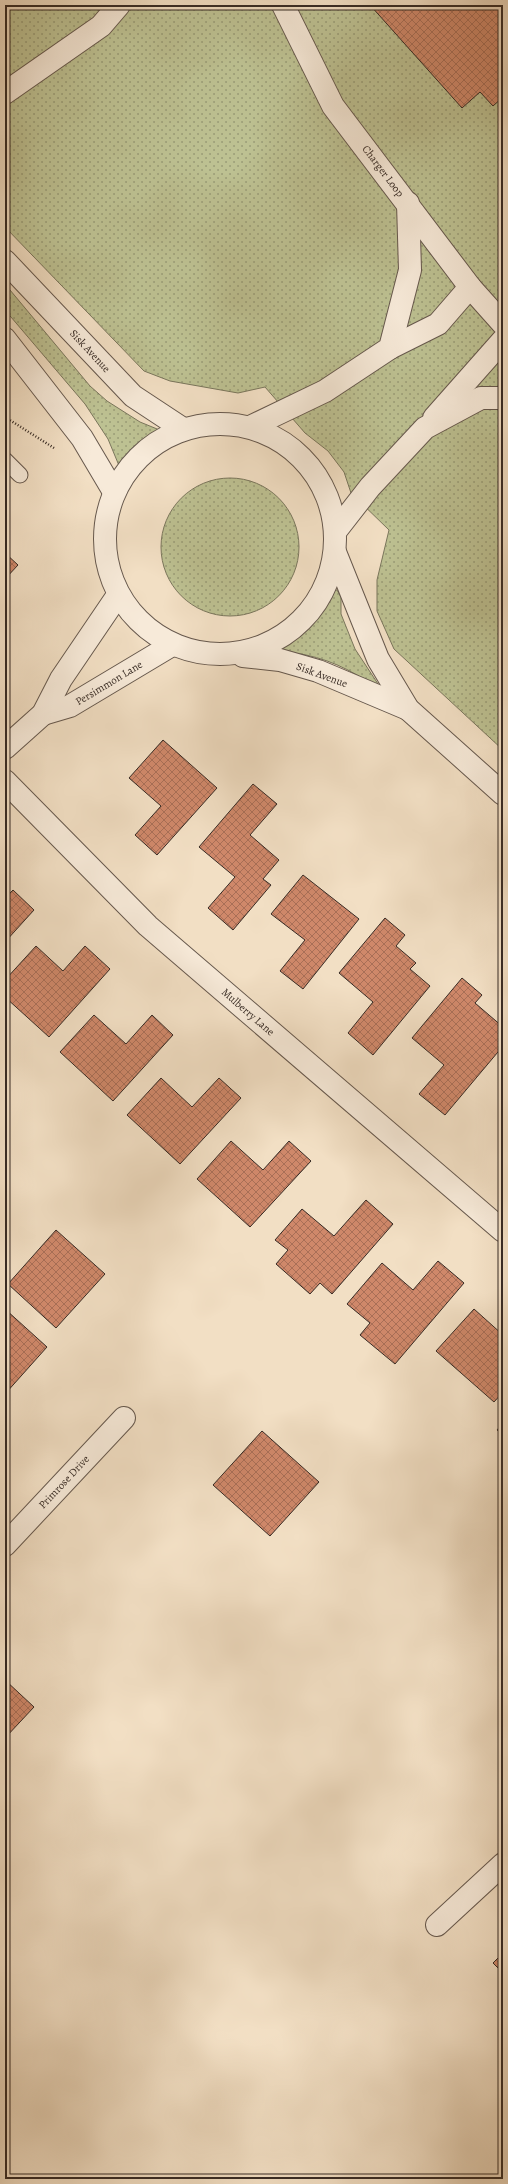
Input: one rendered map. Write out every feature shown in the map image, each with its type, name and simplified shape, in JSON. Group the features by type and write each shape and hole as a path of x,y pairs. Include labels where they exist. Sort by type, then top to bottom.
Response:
{"street":[{"path":"5,93 101,26 118,5"},
{"name":"Charger Loop","path":"283,5 334,106 470,287 503,324"},
{"path":"390,348 410,270 408,203"},
{"name":"Sisk Avenue","path":"5,261 133,396 184,429"},
{"path":"250,427 325,390 390,348 438,324 470,287"},
{"path":"5,339 82,438 114,492"},
{"path":"335,542 370,488 503,340"},
{"path":"425,428 482,398 503,398"},
{"name":"Sisk Avenue","path":"408,709 318,671 280,660 232,655 202,654 172,645 141,625 118,595 108,570 104,544 106,517 114,492 131,464 155,443 184,429 217,423 250,427 282,442 309,466 328,497 335,542 378,659 408,709 503,794"},
{"name":"Sisk Avenue","path":"232,655 270,644 302,622 325,590 335,542"},
{"name":"Persimmon Lane","path":"5,748 43,714 61,679 118,595"},
{"name":"Persimmon Lane","path":"43,714 70,706 116,677 172,645"},
{"name":"Mulberry Lane","path":"5,781 148,926 503,1231"},
{"name":"Primrose Drive","path":"5,1545 124,1418"},
{"path":"437,1925 503,1864"}],"lane":[{"path":"5,460 20,475"}],"path":[{"path":"5,418 55,449"}],"green space":[{"path":"5,5 503,5 503,750 394,649 377,611 377,580 389,530 351,493 344,472 328,451 305,433 265,387 238,393 170,381 144,371 5,227"},
{"path":"5,284 90,386 107,401 140,422 162,431 138,450 120,468 108,439 85,404 5,310"},
{"path":"223,478 237,478 256,483 279,498 294,521 298,534 298,560 294,573 279,596 256,611 237,616 223,616 204,611 181,596 166,573 161,554 161,540 166,521 181,498 204,483"},
{"path":"330,590 337,590 341,597 341,614 355,649 384,693 366,680 327,661 301,654 265,652 302,630 319,612"}],"building":[{"path":"370,5 503,5 503,97 493,106 480,92 462,108"},
{"path":"5,553 18,565 5,579"},
{"path":"163,740 217,788 157,855 135,835 161,806 129,778"},
{"path":"253,784 277,804 250,835 279,860 263,879 271,885 233,930 208,908 235,877 199,847"},
{"path":"303,875 359,919 303,989 280,971 305,940 271,914"},
{"path":"13,890 34,910 5,942 5,898"},
{"path":"385,918 405,935 396,946 416,963 410,969 430,986 373,1055 348,1033 373,1002 339,973"},
{"path":"36,946 63,971 85,946 110,969 49,1037 5,997 5,980"},
{"path":"462,978 482,995 475,1003 503,1027 503,1046 445,1115 419,1094 444,1065 412,1038"},
{"path":"94,1015 126,1044 152,1015 173,1035 113,1101 60,1052"},
{"path":"161,1078 192,1107 219,1078 241,1098 180,1164 127,1115"},
{"path":"231,1141 263,1170 289,1141 311,1161 250,1227 197,1179"},
{"path":"366,1200 393,1224 332,1294 320,1283 310,1294 276,1264 288,1250 275,1240 302,1209 334,1236"},
{"path":"56,1230 105,1274 56,1328 8,1284"},
{"path":"438,1261 464,1283 395,1364 360,1335 370,1323 347,1304 382,1263 413,1290"},
{"path":"5,1309 47,1347 5,1394"},
{"path":"474,1309 503,1335 503,1392 494,1402 436,1351"},
{"path":"503,1423 503,1435 497,1430"},
{"path":"262,1431 319,1482 270,1536 213,1485"},
{"path":"5,1680 34,1707 5,1738"},
{"path":"503,1953 503,1973 493,1963"}]}
